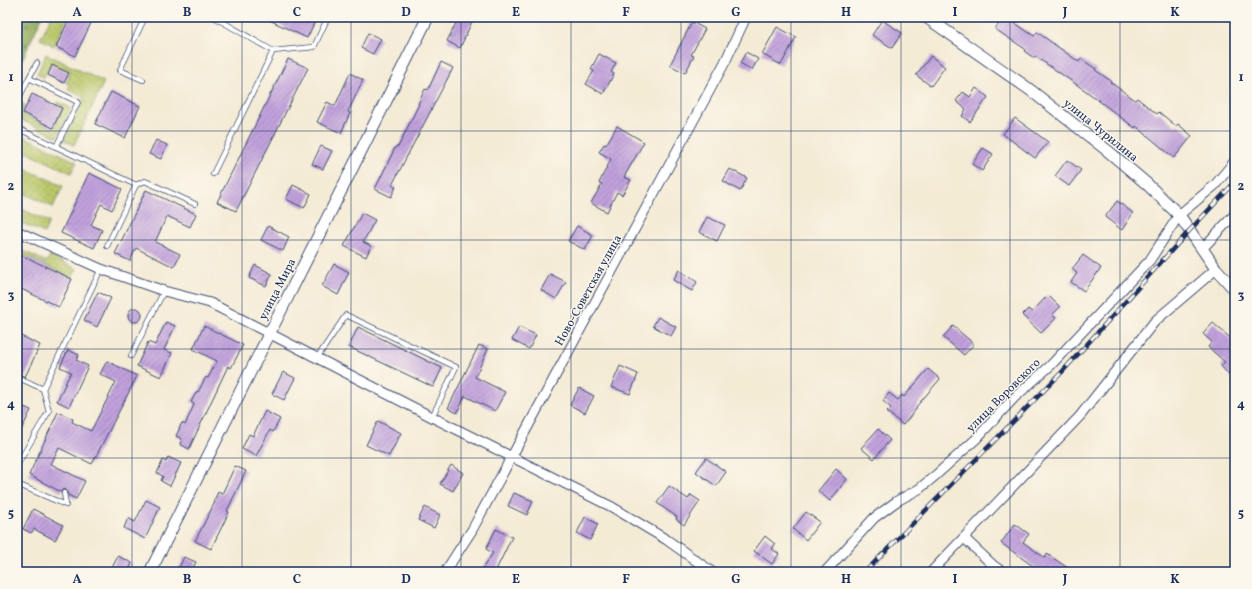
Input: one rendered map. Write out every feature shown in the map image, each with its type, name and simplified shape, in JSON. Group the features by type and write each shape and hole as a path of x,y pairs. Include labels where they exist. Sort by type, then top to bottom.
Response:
{"street":[{"name":"улица Мира","path":"150,572 428,17"},
{"name":"Ново-Советская улица","path":"445,572 472,530 725,62 746,17"},
{"name":"улица Чурилина","path":"926,17 1029,89 1147,184 1179,215 1216,269 1235,290"},
{"name":"улица Воровского","path":"825,572 874,518 897,501 919,489 936,475 976,440 1014,398 1050,366 1150,260 1179,215 1215,185 1235,161"},
{"path":"1202,248 1235,214"},
{"path":"17,231 101,269 164,291 210,303 511,457 612,506 667,540 712,572"},
{"path":"931,572 1080,416 1155,321 1216,269"},
{"path":"964,538 994,566 1003,572"}],"lane":[{"path":"143,80 120,70 145,17"},
{"path":"214,17 273,51 314,47 328,17"},
{"path":"213,174 273,51"},
{"path":"20,96 37,63"},
{"path":"29,78 78,102 56,147"},
{"path":"17,128 136,185"},
{"path":"107,246 136,185 144,181 195,204"},
{"path":"17,465 49,411 43,389 101,269"},
{"path":"131,356 164,291"},
{"path":"317,358 346,315 456,367 432,417"},
{"path":"17,377 43,389"},
{"path":"17,484 66,505 64,493"}],"green space":[{"path":"19,17 42,17 17,71 17,22"},
{"path":"51,17 68,17 54,46 40,39"},
{"path":"46,54 104,82 74,145 64,140 84,97 68,90 70,85 66,83 71,72 51,63 44,78 37,74"},
{"path":"17,101 25,105 22,114 53,129 63,108 57,105 58,102 71,108 57,137 17,118"},
{"path":"17,133 77,162 71,173 17,148"},
{"path":"17,165 63,186 53,207 17,190"},
{"path":"17,207 49,222 44,233 17,221"},
{"path":"17,248 47,262 50,256 77,269 72,278 17,252"}],"building":[{"path":"70,17 94,17 75,56 56,47"},
{"path":"263,17 317,17 307,38"},
{"path":"459,17 474,17 460,48 447,41"},
{"path":"1003,17 1006,17 1034,36 1037,32 1079,62 1081,59 1135,100 1137,98 1157,114 1159,112 1176,126 1178,124 1192,136 1174,158 1136,126 1135,128 1086,91 1035,56 1034,58 1024,51 1025,49 995,29"},
{"path":"882,20 902,33 892,48 872,35"},
{"path":"692,22 705,29 691,55 694,56 685,73 670,65"},
{"path":"777,27 796,37 781,65 762,54"},
{"path":"368,33 381,39 373,54 361,48"},
{"path":"746,52 758,59 752,70 740,63"},
{"path":"599,54 616,63 611,72 614,74 603,94 586,84 594,71 591,69"},
{"path":"931,56 945,67 931,86 916,75"},
{"path":"288,59 308,68 236,211 217,202"},
{"path":"441,62 453,68 392,185 396,187 391,197 375,189 396,146 398,147 425,89 428,90"},
{"path":"52,65 69,73 64,83 48,75"},
{"path":"350,73 363,80 348,112 350,113 341,133 317,122 327,102 335,106"},
{"path":"976,88 988,97 970,122 962,116 966,109 956,101 963,92 970,97"},
{"path":"111,92 140,106 125,138 95,124"},
{"path":"32,94 62,108 53,128 23,113"},
{"path":"1015,118 1048,142 1035,158 1003,134"},
{"path":"617,126 644,142 624,177 631,180 622,195 617,192 607,212 591,203 602,184 599,183 611,159 599,152 604,144 606,145"},
{"path":"156,140 167,145 161,159 149,154"},
{"path":"321,146 332,151 323,169 312,164"},
{"path":"983,148 993,154 982,171 972,164"},
{"path":"1067,160 1081,170 1069,186 1055,176"},
{"path":"730,169 747,178 740,191 723,181"},
{"path":"89,173 122,189 112,210 101,204 91,225 102,230 94,248 61,233"},
{"path":"293,185 311,194 304,208 286,199"},
{"path":"146,190 196,214 190,227 167,216 155,242 180,254 174,267 136,248 130,261 115,254"},
{"path":"1117,201 1133,213 1122,230 1105,217"},
{"path":"362,213 375,220 363,242 371,246 366,257 344,246"},
{"path":"707,217 725,225 717,241 699,232"},
{"path":"268,226 289,237 283,251 261,240"},
{"path":"577,226 593,235 585,250 568,241"},
{"path":"17,253 72,279 59,307 17,287"},
{"path":"1083,255 1101,268 1084,291 1071,282 1077,273 1072,269"},
{"path":"334,264 349,272 338,295 322,286"},
{"path":"255,265 272,274 266,286 249,278"},
{"path":"679,270 697,282 692,291 673,280"},
{"path":"550,274 566,282 556,299 541,290"},
{"path":"98,292 111,298 97,327 84,320"},
{"path":"1048,295 1060,307 1052,315 1056,318 1041,333 1022,315 1028,309 1032,312"},
{"path":"135,308 140,310 142,315 140,320 135,322 130,320 128,315 130,310"},
{"path":"658,317 676,327 671,336 653,326"},
{"path":"166,322 175,326 164,350 172,353 161,377 137,366 148,342 155,345"},
{"path":"1213,323 1235,342 1235,382 1221,366 1225,362 1208,347 1212,342 1203,334"},
{"path":"204,326 243,345 231,368 228,366 189,449 180,444 182,439 176,436 182,423 185,425 194,404 191,402 197,391 198,392 206,377 208,378 217,361 193,349"},
{"path":"953,326 974,344 964,355 943,337"},
{"path":"358,327 442,368 433,387 349,347"},
{"path":"519,327 536,335 529,349 512,340"},
{"path":"21,336 40,345 25,377 17,373 17,344"},
{"path":"479,345 488,349 475,377 505,392 495,411 465,396 457,413 448,408"},
{"path":"68,350 79,355 76,360 88,366 69,407 57,401 71,372 60,367"},
{"path":"107,361 137,376 92,464 59,448 51,464 85,481 76,499 68,495 66,490 63,489 61,492 29,475 58,412 73,419 72,422 91,431 116,382 100,374"},
{"path":"620,366 638,374 630,394 611,387"},
{"path":"928,369 940,379 903,425 887,412 891,408 883,401 889,393 898,400 902,395 904,397"},
{"path":"283,372 295,378 284,400 272,394"},
{"path":"579,388 594,396 585,413 570,405"},
{"path":"17,404 31,410 17,439"},
{"path":"265,411 280,419 273,432 270,430 256,456 242,449 249,434 253,436"},
{"path":"378,421 401,433 389,456 366,445"},
{"path":"878,429 890,440 874,459 861,448"},
{"path":"168,457 181,463 170,486 161,481 163,476 157,473 163,460 166,462"},
{"path":"706,458 726,472 716,486 696,472"},
{"path":"451,465 463,473 453,491 440,484"},
{"path":"235,466 246,471 227,511 229,512 211,549 195,541 215,502 214,501 218,492 222,494"},
{"path":"836,469 847,479 830,501 818,491"},
{"path":"669,486 688,499 691,495 700,501 684,525 676,519 677,517 657,503"},
{"path":"514,493 533,501 527,515 508,506"},
{"path":"146,500 160,507 145,539 124,528 128,518 135,522"},
{"path":"425,507 440,515 434,528 418,520"},
{"path":"33,509 63,525 55,540 34,529 31,533 23,529"},
{"path":"806,512 820,522 806,540 793,529"},
{"path":"585,517 598,524 590,540 577,533"},
{"path":"1015,524 1029,534 1023,542 1045,558 1047,554 1074,572 1041,572 1001,543"},
{"path":"496,529 512,537 495,572 480,572 493,553 486,549"},
{"path":"765,536 775,544 772,549 779,554 772,564 754,551"},
{"path":"118,556 132,563 128,572 110,572"},
{"path":"184,557 196,562 191,572 177,572"}],"railway":[{"path":"865,572 1062,372 1235,182"}]}
